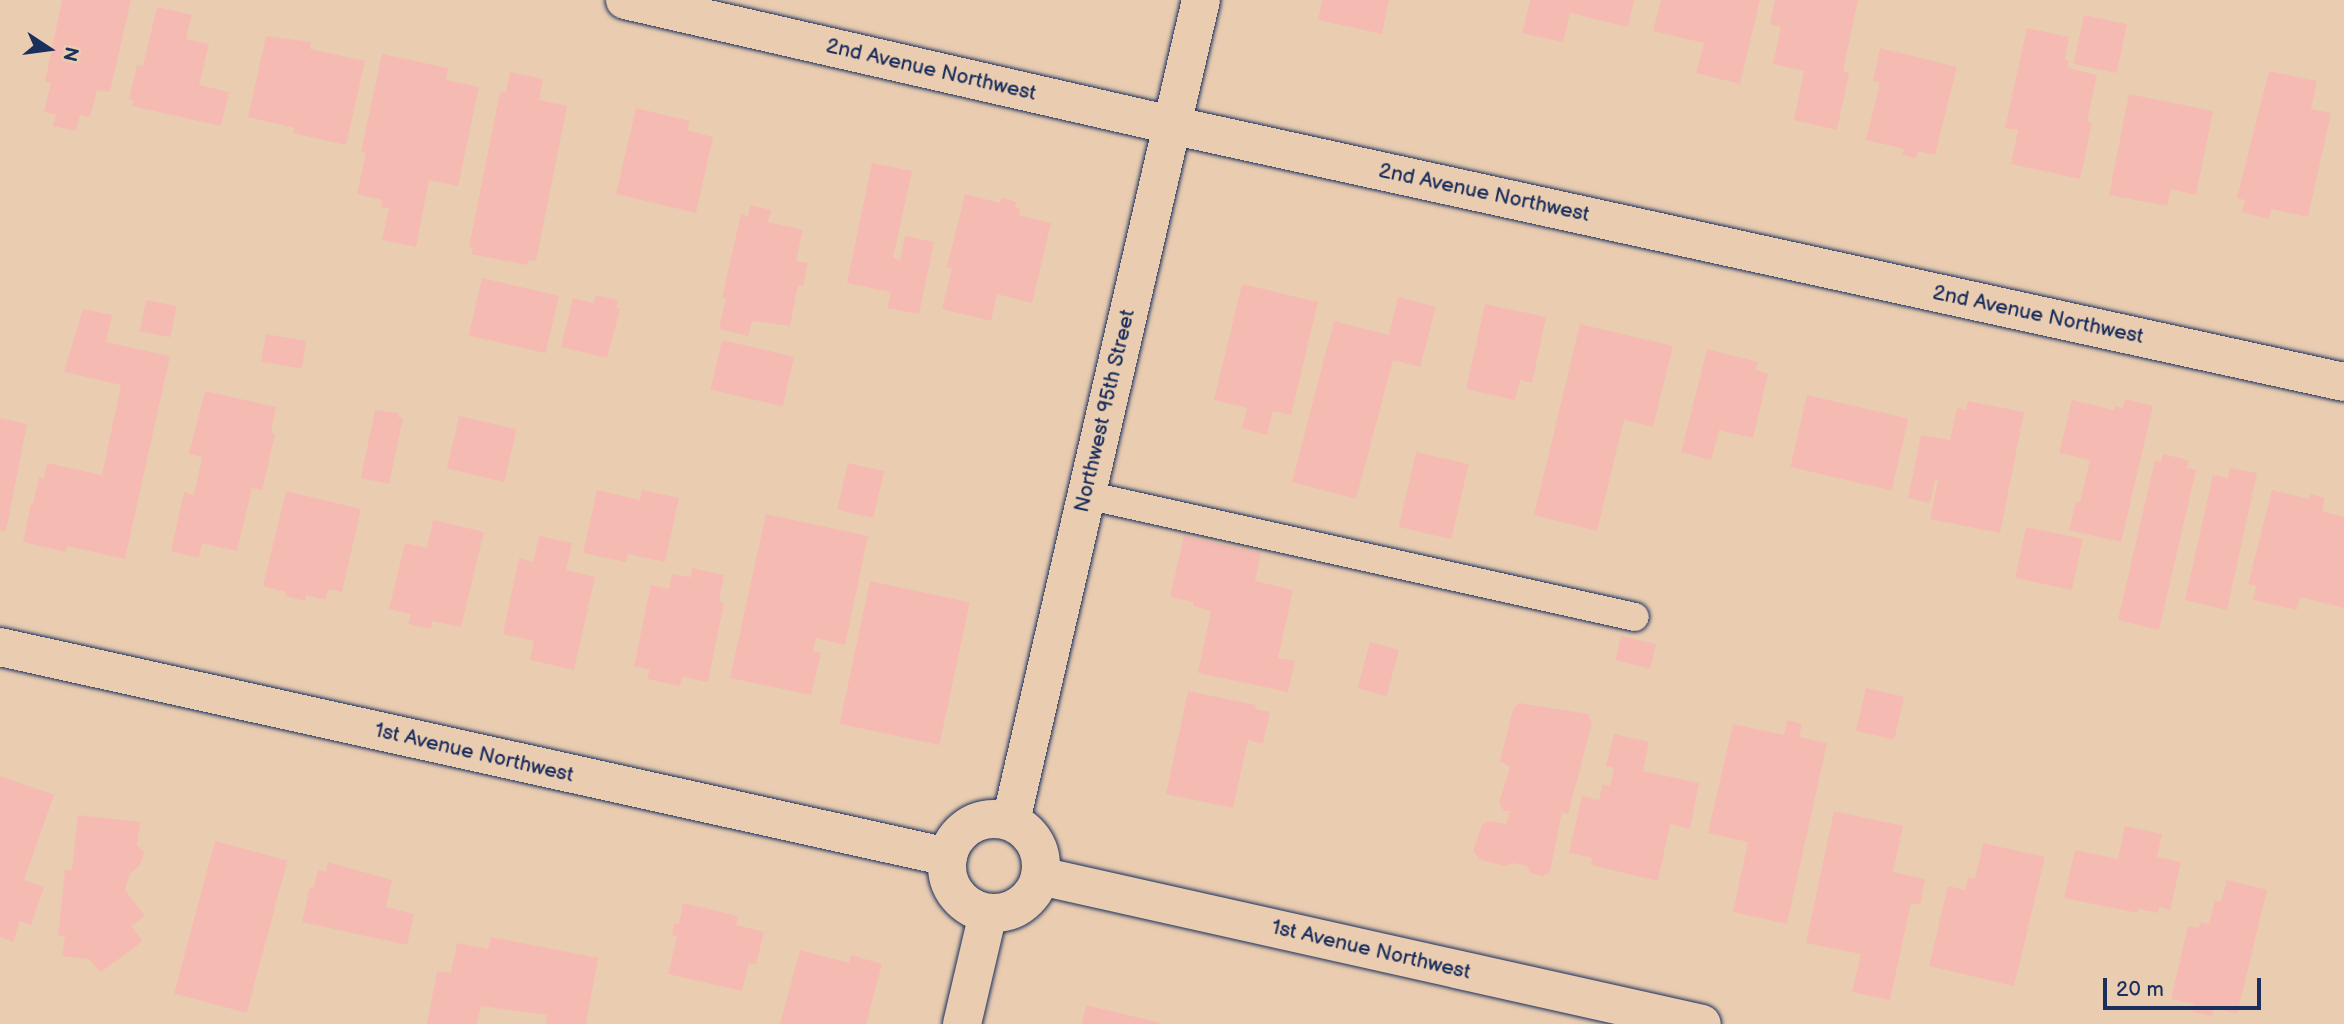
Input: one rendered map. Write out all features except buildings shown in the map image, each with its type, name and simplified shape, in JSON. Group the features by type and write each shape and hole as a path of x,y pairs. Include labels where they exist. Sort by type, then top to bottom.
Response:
{"street":[{"name":"2nd Avenue Northwest","path":"625,0 1171,125 2344,382"},
{"name":"Northwest 95th Street","path":"1011,821 1201,0"},
{"name":"1st Avenue Northwest","path":"0,647 948,857"},
{"path":"995,818 1011,821 1026,830 1036,843 1041,857 1038,886 1017,907 1004,913 988,913 974,909 953,889 947,873 948,857 954,841 965,829 995,818"},
{"name":"1st Avenue Northwest","path":"1040,876 1702,1024"},
{"path":"962,1024 988,913"}],"lane":[{"path":"1086,495 1635,617"}]}
